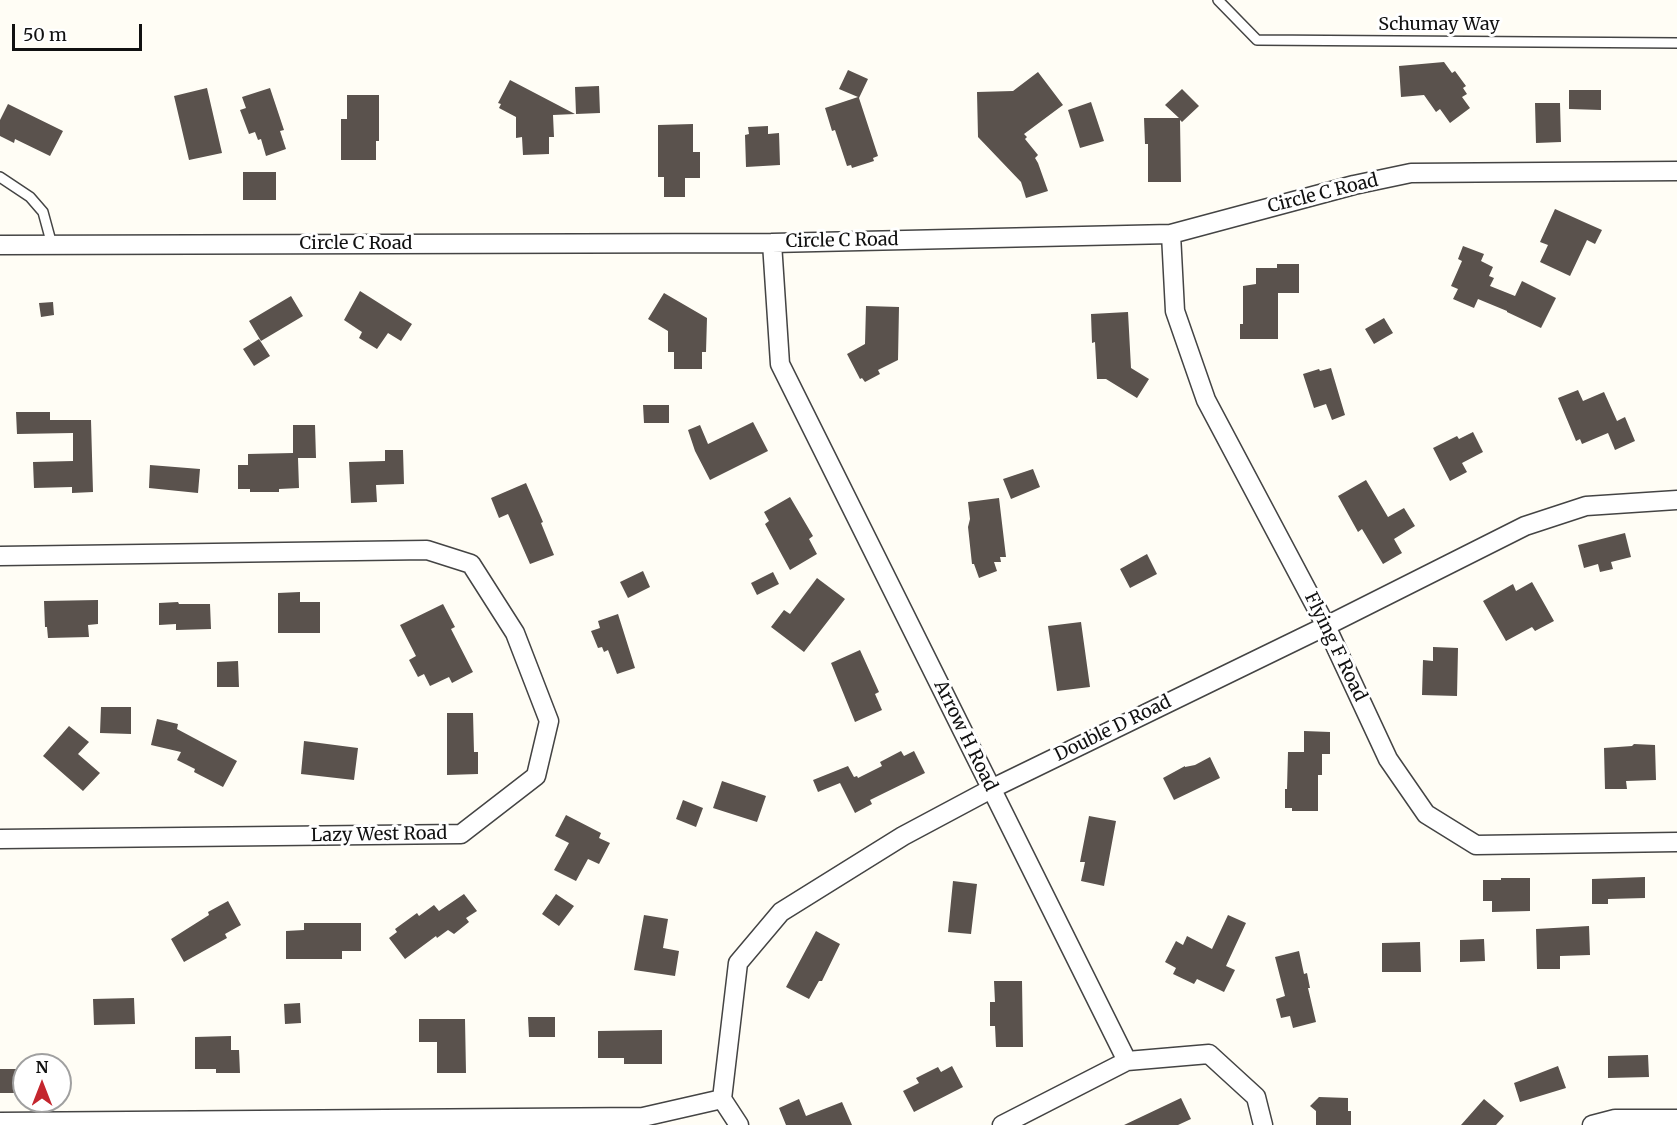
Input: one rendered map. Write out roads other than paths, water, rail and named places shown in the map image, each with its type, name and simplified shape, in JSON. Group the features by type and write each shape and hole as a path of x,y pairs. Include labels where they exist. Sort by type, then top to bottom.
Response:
{"street":[{"name":"Circle C Road","path":"0,245 771,243 1171,234 1354,185 1411,173 1677,171"},
{"name":"Flying F Road","path":"1171,234 1175,311 1206,400 1326,626 1388,759 1426,814 1476,845 1677,842"},
{"name":"Arrow H Road","path":"771,243 780,364 1127,1060"},
{"name":"Double D Road","path":"722,1099 738,963 781,912 903,836 991,789 1525,526 1586,506 1677,500"},
{"name":"Lazy West Road","path":"0,556 427,550 471,564 515,633 549,721 536,776 461,834 0,839"},
{"path":"1002,1125 1127,1060 1209,1054 1256,1097 1263,1125"},
{"path":"0,1122 643,1117 722,1099 738,1125"},
{"path":"1593,1125 1615,1119 1677,1119"}],"lane":[{"name":"Schumay Way","path":"1218,0 1257,40 1677,43"},
{"path":"0,177 30,197 43,212 52,245"}]}
